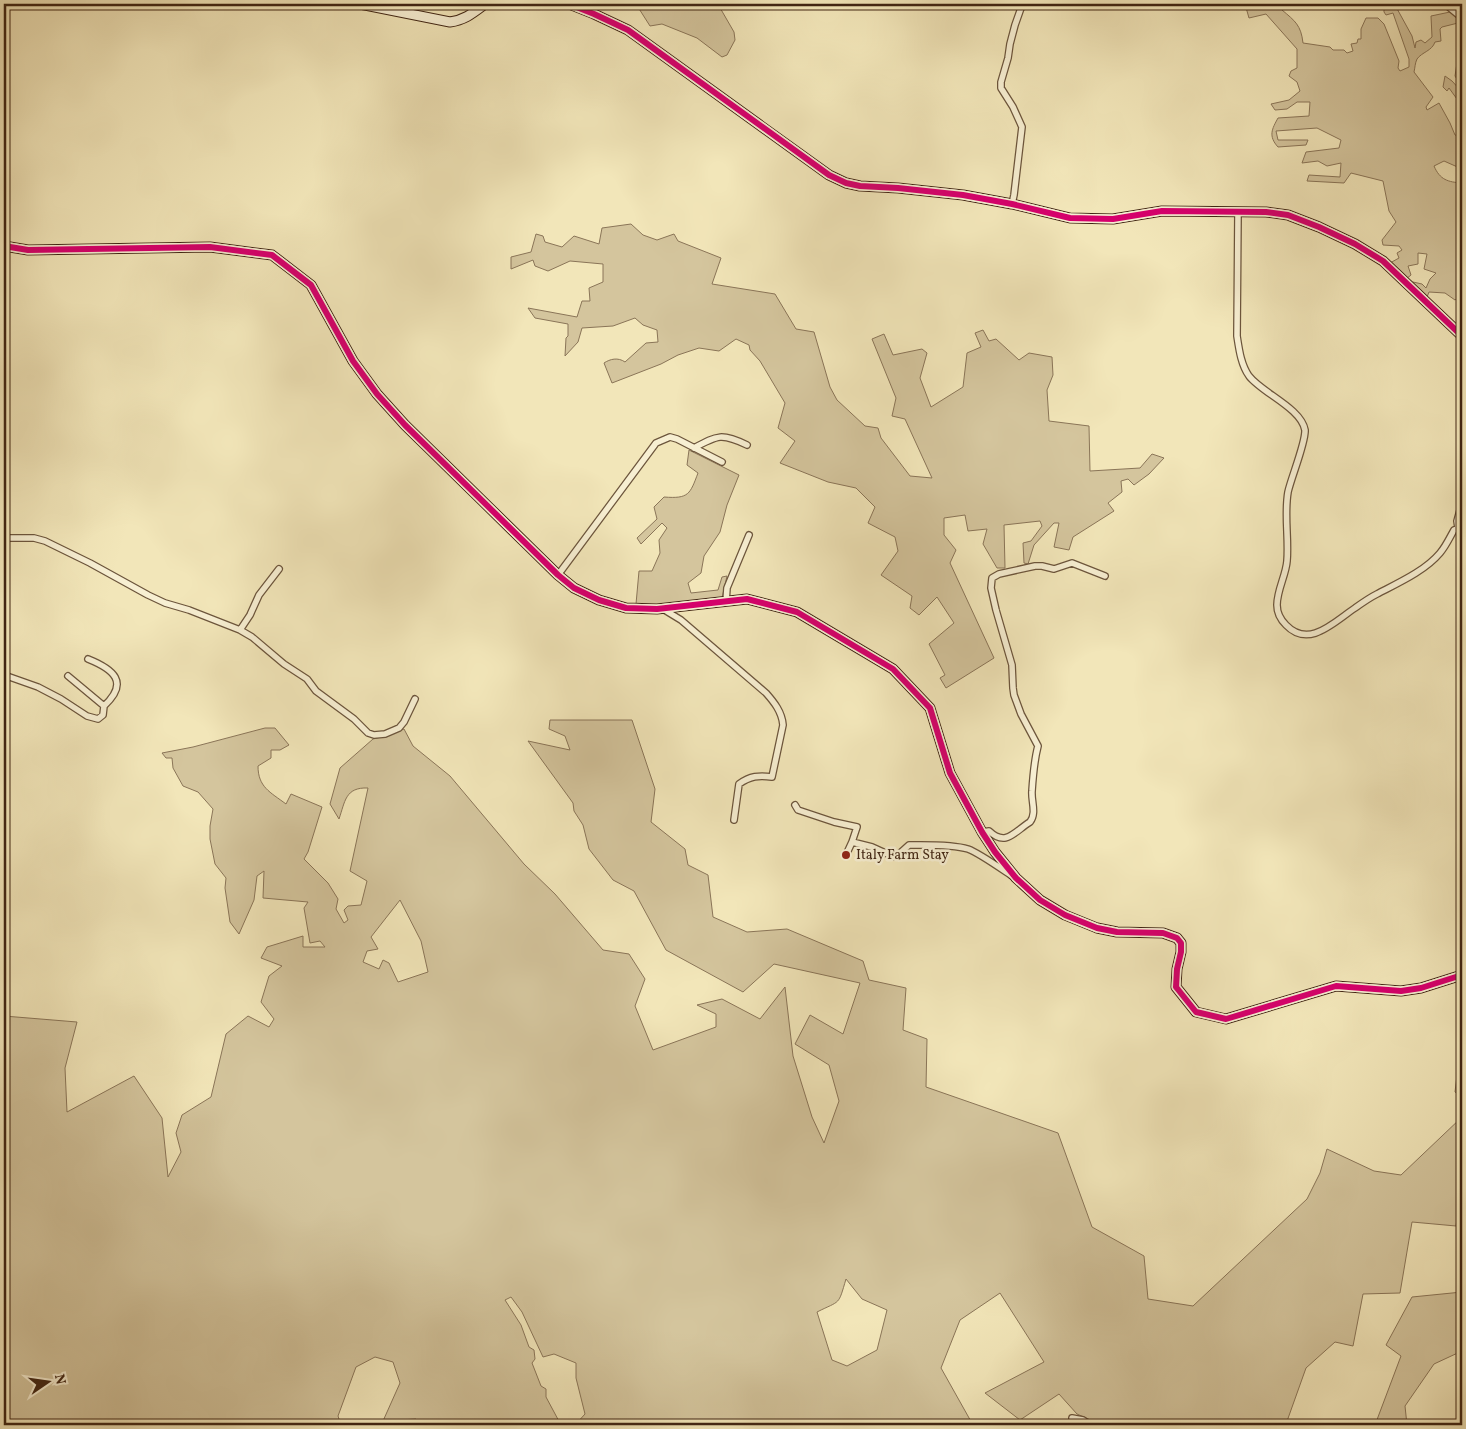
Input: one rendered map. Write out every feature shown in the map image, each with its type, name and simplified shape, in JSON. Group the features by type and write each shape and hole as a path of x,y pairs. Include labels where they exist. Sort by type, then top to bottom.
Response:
{"street":[{"path":"360,4 450,22 468,17 485,4"},
{"path":"569,4 628,30 829,175 846,183 860,186 963,195 1070,218 1113,219 1162,211 1266,212 1288,215 1355,244 1383,261 1462,336"},
{"path":"1012,204 1023,133 1013,107 1001,88 1001,82 1015,25 1022,8 1027,4"},
{"path":"1445,4 1462,18"},
{"path":"1238,213 1237,336 1244,368 1256,383 1286,405 1302,424 1305,431 1287,498 1287,561 1277,604 1278,614 1282,621 1291,630 1299,634 1305,636 1316,633 1375,595 1406,578 1435,558 1442,551 1454,530 1460,528 1458,515 1462,503"},
{"path":"4,246 28,250 210,247 272,256 311,285 353,361 377,394 405,425 558,575 574,588 599,600 626,608 663,608 747,599 797,612 893,669 930,708 950,773 982,832 1016,878 1040,900 1065,915 1097,928 1117,932 1163,933 1177,938 1180,943 1181,952 1176,969 1176,988 1196,1012 1226,1019 1336,986 1401,991 1421,988 1462,975"},
{"path":"558,575 656,443 670,437 677,439 722,462"},
{"path":"694,448 717,437 732,438 747,445"},
{"path":"726,602 727,588 749,535"},
{"path":"4,538 34,538 45,541 165,603 189,610 240,630 307,679 316,691 354,719 368,734 385,734 399,728 415,699"},
{"path":"982,832 989,831 1001,839 1030,822 1034,812 1032,789 1034,763 1038,746 1023,720 1014,695 1012,665 996,610 991,588 992,578 1035,566 1054,569 1072,563 1105,576"},
{"path":"240,630 250,615 259,595 279,569"},
{"path":"663,608 681,620 766,693 783,718 772,777 746,778 739,784 734,820"},
{"path":"4,676 38,687 87,716 98,719 103,715 104,706 111,700 117,688 118,680 109,669 88,659"},
{"path":"68,676 104,706"},
{"path":"795,805 798,810 856,827 846,855"},
{"path":"852,842 872,847 894,857 908,846 942,846 968,849 1016,878"},
{"path":"1072,1418 1083,1420 1090,1425"}],"shaded area":[{"path":"636,4 720,4 719,6 734,32 735,40 727,55 722,57 697,38 662,24 650,26"},
{"path":"1245,4 1282,4 1282,10 1299,28 1303,43 1330,47 1333,50 1344,50 1347,53 1353,51 1351,44 1357,43 1358,39 1361,39 1361,29 1366,18 1378,18 1384,24 1399,61 1398,68 1400,71 1409,67 1409,59 1393,13 1386,15 1384,9 1395,5 1412,36 1415,48 1416,42 1421,40 1425,43 1432,37 1431,16 1450,12 1460,19 1458,23 1440,29 1441,41 1435,42 1432,47 1417,59 1414,72 1433,97 1426,107 1427,110 1439,103 1455,135 1458,136 1461,143 1462,141 1462,169 1444,161 1434,166 1445,179 1462,183 1462,295 1455,300 1445,293 1429,292 1427,297 1411,283 1422,284 1426,288 1430,279 1436,273 1424,269 1427,254 1418,253 1418,264 1408,266 1411,275 1406,279 1390,263 1399,258 1397,253 1402,250 1399,246 1383,245 1382,240 1396,222 1389,211 1383,181 1351,173 1344,183 1307,181 1309,175 1340,177 1341,163 1327,166 1318,161 1302,163 1306,152 1339,148 1341,140 1317,128 1276,131 1278,140 1308,140 1306,145 1278,147 1275,143 1272,132 1278,118 1309,116 1310,102 1297,102 1287,109 1275,110 1271,104 1289,100 1300,91 1297,82 1289,76 1291,71 1297,68 1297,49 1266,14 1249,18"},
{"path":"1457,63 1462,63 1462,87 1455,76"},
{"path":"1445,76 1462,92 1462,106 1449,88 1447,91 1443,87"},
{"path":"631,224 643,235 657,240 674,234 678,241 721,258 712,284 775,294 796,329 814,332 830,387 837,400 865,426 878,428 881,438 910,476 932,478 905,419 892,416 896,398 872,339 884,334 893,355 922,349 927,353 920,378 931,407 963,387 967,353 981,347 975,333 983,330 989,341 996,339 1019,360 1029,353 1052,357 1053,375 1047,390 1049,421 1089,426 1090,471 1140,468 1152,454 1164,458 1149,474 1134,485 1128,479 1121,481 1122,492 1108,503 1114,511 1073,537 1069,550 1054,547 1059,523 1054,523 1034,545 1028,564 1024,563 1023,543 1031,541 1042,526 1040,521 1004,525 1005,568 997,568 983,544 987,529 968,531 965,515 944,518 944,535 956,550 950,563 994,658 946,688 940,678 945,675 929,644 954,623 937,597 919,615 910,608 912,596 881,575 898,551 895,537 868,523 875,507 856,488 828,482 780,463 795,441 778,428 785,403 760,361 750,350 749,345 736,339 719,351 699,348 612,383 604,363 614,359 620,359 625,362 646,343 658,342 657,330 643,325 635,318 613,326 582,328 578,342 565,356 568,324 535,318 528,308 577,317 582,301 590,301 589,288 603,282 603,264 570,261 548,271 535,266 533,260 511,269 511,257 531,252 536,234 543,236 545,242 562,247 574,236 599,244 602,228"},
{"path":"689,450 739,475 727,505 720,532 704,556 701,573 688,583 691,593 718,590 722,577 727,576 722,598 659,605 636,604 639,571 652,571 660,553 659,540 667,528 662,523 641,544 637,538 657,519 654,507 664,497 684,496 693,486 698,473 687,465"},
{"path":"550,720 632,720 655,789 651,822 685,849 688,865 708,875 713,917 747,932 787,929 863,961 869,980 906,988 903,1030 927,1039 926,1087 1058,1133 1092,1227 1144,1256 1148,1299 1193,1306 1307,1199 1320,1173 1327,1149 1374,1171 1401,1175 1462,1117 1462,1184 1456,1226 1412,1222 1400,1293 1363,1294 1353,1346 1335,1342 1306,1368 1287,1425 1102,1425 1077,1414 1059,1394 1020,1420 985,1393 1044,1362 1000,1293 960,1320 941,1368 973,1425 575,1425 585,1414 576,1378 576,1363 554,1354 543,1357 522,1312 511,1297 505,1300 521,1325 529,1347 534,1350 535,1359 532,1363 541,1386 546,1389 546,1397 561,1425 421,1425 416,1419 383,1421 400,1383 393,1362 375,1357 356,1367 338,1416 341,1425 4,1425 4,1016 77,1022 65,1068 67,1112 134,1076 162,1118 168,1177 181,1152 176,1133 182,1115 211,1097 226,1034 248,1016 269,1027 274,1019 261,1002 269,976 282,966 261,958 267,947 303,936 303,947 325,947 320,941 310,943 304,908 308,902 263,898 264,871 257,876 254,900 239,934 230,922 225,888 226,878 215,864 210,839 213,809 198,792 183,786 173,768 172,758 166,758 162,753 265,728 275,728 289,745 280,750 271,750 271,758 258,766 260,779 270,792 286,804 291,794 322,807 304,859 328,883 338,899 336,909 344,923 348,920 344,910 348,906 361,905 367,881 350,871 368,788 360,788 350,793 339,819 330,804 340,768 373,739 404,729 413,746 450,776 524,864 555,894 603,950 629,954 645,979 635,1006 653,1050 716,1027 716,1014 697,1005 722,999 760,1019 785,987 793,1056 812,1117 824,1143 839,1101 829,1065 795,1044 810,1015 843,1034 860,983 774,964 743,992 666,950 634,891 613,880 589,849 583,825 574,811 573,803 528,741 570,750 565,736 549,729","holes":["400,900 421,941 428,972 398,982 389,963 383,960 379,969 363,962 367,951 378,949 371,937","846,1279 862,1299 887,1310 877,1350 847,1366 832,1360 817,1312 838,1301"]},
{"path":"1457,1075 1462,1075 1462,1097 1455,1092"},
{"path":"1462,1292 1462,1351 1434,1364 1405,1406 1407,1425 1375,1425 1401,1356 1386,1345 1412,1297"}],"cycle path":[{"path":"569,4 628,30 829,175 846,183 860,186 963,195 1070,218 1113,219 1162,211 1266,212 1288,215 1355,244 1383,261 1462,336"},
{"path":"4,246 28,250 210,247 272,255 311,285 353,361 377,394 405,425 558,575 574,588 599,600 626,608 657,609 747,599 797,612 893,669 930,708 950,773 982,832 1016,878 1040,900 1065,915 1097,928 1117,932 1163,933 1177,938 1181,943 1181,952 1177,969 1176,987 1196,1012 1226,1019 1336,986 1401,991 1421,988 1462,975"}],"place":[{"name":"Italy Farm Stay","path":"846,855"}]}
